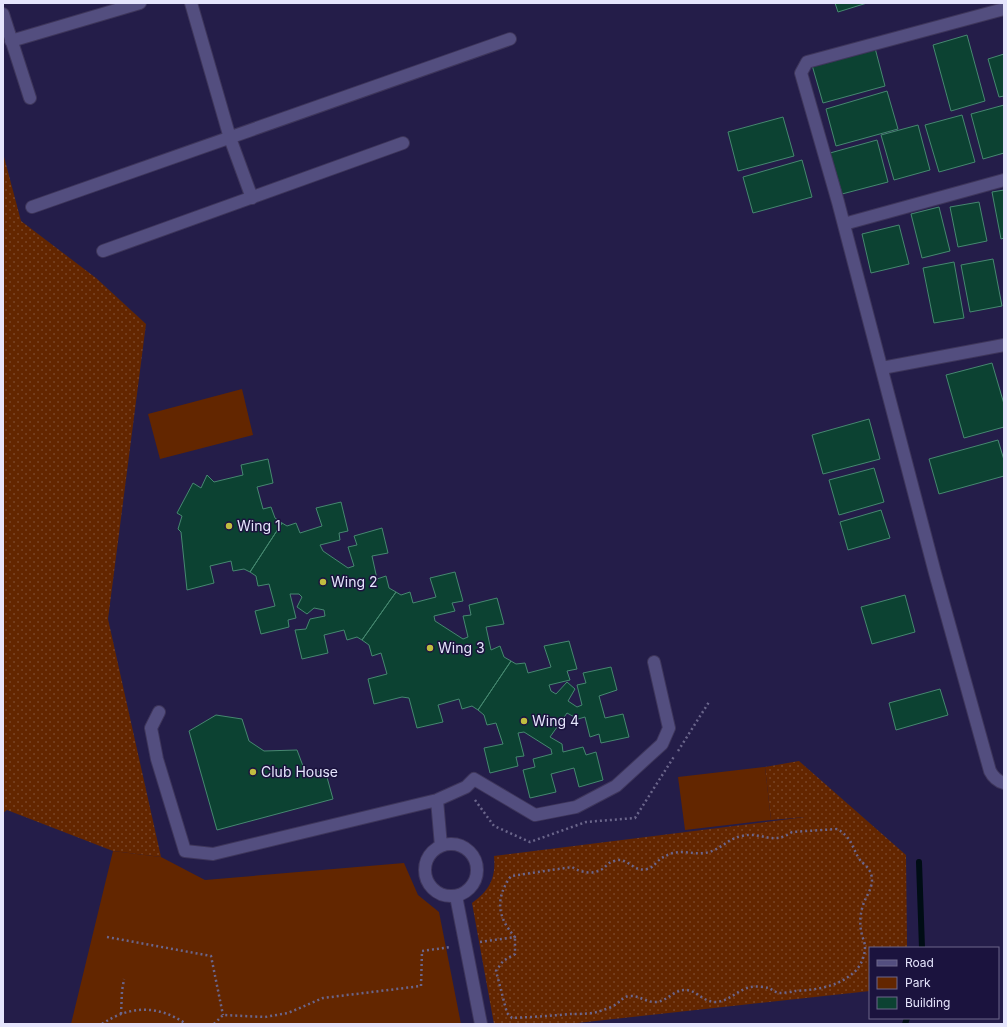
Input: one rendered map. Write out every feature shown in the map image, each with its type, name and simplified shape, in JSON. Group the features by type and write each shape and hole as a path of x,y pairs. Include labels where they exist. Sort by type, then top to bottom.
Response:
{"street":[{"path":"11,41 140,3"},
{"path":"191,3 230,138 252,198"},
{"path":"1004,9 807,62 801,73 844,224 935,573 990,771 994,778 1004,783"},
{"path":"3,14 30,98"},
{"path":"32,207 510,39"},
{"path":"103,251 403,143"},
{"path":"844,224 1004,180"},
{"path":"882,368 1004,346"},
{"path":"159,712 151,728 157,759 185,851 212,854 436,800 466,788 474,779 535,815 576,807 616,786 662,744 669,728 654,662"},
{"path":"436,800 441,846"},
{"path":"450,844 458,845 466,849 472,855 476,863 477,872 475,880 470,888 464,893 456,896 439,894 427,881 425,864 428,856 441,846 450,844"},
{"path":"456,896 481,1024"}],"path":[{"path":"838,829 849,839 861,862 866,865 872,882 861,912 860,922 865,946 864,956 861,963 852,974 841,981 817,989 779,993 770,988 751,987 740,990 731,997 717,1002 709,1001 695,993 685,990 679,991 663,1001 655,1002 635,996 628,996 623,998 616,1005 597,1012 512,1018 507,1013 496,971 503,962 515,954 515,937 504,922 500,905 501,894 505,884 511,876 572,867 579,871 592,873 599,871 614,860 629,863 637,869 648,869 664,856 680,852 701,854 709,852 717,849 732,839 742,836 756,835 774,838 786,836 792,832 838,829"},
{"path":"107,937 211,956 223,1015"},
{"path":"214,1024 223,1015 265,1017 288,1013 323,998 421,986 422,951 515,937"},
{"path":"121,1014 124,980"},
{"path":"102,1024 121,1014 138,1010 152,1010 165,1013 178,1018 186,1024"}],"green space":[{"path":"3,153 21,221 96,278 146,324 108,619 161,857 113,851 7,810 3,813"},
{"path":"242,389 253,435 160,459 148,414"},
{"path":"799,761 906,855 907,947 869,947 869,991 568,1024 494,1024 472,903 483,893 493,877 494,856 805,817 771,820 765,767"},
{"path":"765,767 771,820 685,830 678,777"},
{"path":"113,851 161,857 205,880 404,863 418,895 439,912 461,1024 71,1024"}],"building":[{"path":"835,3 867,3 838,12"},
{"path":"967,35 985,101 951,111 933,45"},
{"path":"875,48 885,86 823,103 812,65"},
{"path":"1004,54 1004,96 999,97 988,59"},
{"path":"887,91 898,129 836,146 826,109"},
{"path":"1004,105 1004,153 983,159 971,114"},
{"path":"962,115 975,162 939,172 925,125"},
{"path":"783,117 794,156 738,171 728,132"},
{"path":"918,125 930,170 894,180 881,135"},
{"path":"877,140 888,182 842,194 830,153"},
{"path":"802,160 812,197 753,213 743,177"},
{"path":"1004,190 1004,238 1001,239 992,192"},
{"path":"979,202 987,241 958,247 950,207"},
{"path":"939,207 950,251 922,258 911,214"},
{"path":"899,225 909,264 871,273 862,234"},
{"path":"993,259 1002,306 970,312 961,265"},
{"path":"954,262 964,318 934,323 923,268"},
{"path":"992,363 1004,404 1004,427 964,438 946,375"},
{"path":"869,419 880,459 823,474 812,435"},
{"path":"998,440 1004,460 1004,476 939,494 929,459"},
{"name":"Wing 1","path":"268,459 273,483 257,487 263,509 271,507 275,518 282,523 250,572 244,569 233,571 231,561 210,566 214,583 187,590 181,532 178,529 182,516 177,513 193,483 201,488 207,475 214,482 243,475 241,465"},
{"path":"874,468 884,502 839,515 829,480"},
{"name":"Wing 2","path":"341,502 348,531 339,533 340,540 320,545 323,551 348,568 354,566 348,547 357,545 354,536 382,528 388,553 372,556 377,579 386,576 389,588 396,592 362,640 357,637 347,640 344,630 324,635 328,653 302,659 295,630 306,629 310,619 325,616 324,610 314,608 307,614 297,607 302,597 299,594 290,594 296,618 288,620 289,627 261,634 255,611 275,606 269,584 258,586 256,576 250,572 282,523 287,526 296,523 300,533 322,526 316,508"},
{"path":"881,510 890,538 848,550 840,522"},
{"name":"Wing 3","path":"455,572 463,601 452,603 455,611 434,616 435,621 463,639 468,637 463,616 471,615 469,605 497,598 504,624 486,627 491,650 500,646 504,657 511,661 478,710 472,706 462,709 459,699 438,705 443,722 417,728 409,698 402,697 374,704 368,679 387,674 381,653 372,656 369,645 362,640 396,592 401,595 410,592 413,603 436,597 430,578"},
{"path":"905,595 915,632 872,644 861,607"},
{"name":"Wing 4","path":"569,641 577,669 567,671 570,680 549,685 551,691 556,694 567,682 575,689 568,701 577,707 582,705 577,685 586,683 583,673 611,667 617,690 599,696 605,718 623,714 629,737 601,743 599,734 590,737 585,717 578,719 567,713 550,737 562,744 563,752 583,747 586,755 596,752 603,780 579,787 574,768 551,774 556,792 530,798 523,770 535,767 533,759 552,754 551,749 524,732 518,733 524,756 516,757 518,766 490,773 484,748 503,744 496,723 487,725 484,715 478,710 511,661 516,664 525,663 528,673 551,667 544,646"},
{"path":"940,689 948,715 896,730 889,703"},
{"name":"Club House","path":"216,715 242,719 249,741 264,751 297,750 306,774 325,770 333,799 217,830 189,731"}],"waterway":[{"path":"919,862 922,947"},
{"path":"905,1024 907,1019"}],"place":[{"name":"Wing 1","path":"229,526"},
{"name":"Wing 2","path":"323,582"},
{"name":"Wing 3","path":"430,648"},
{"name":"Wing 4","path":"524,721"},
{"name":"Club House","path":"253,772"}]}
